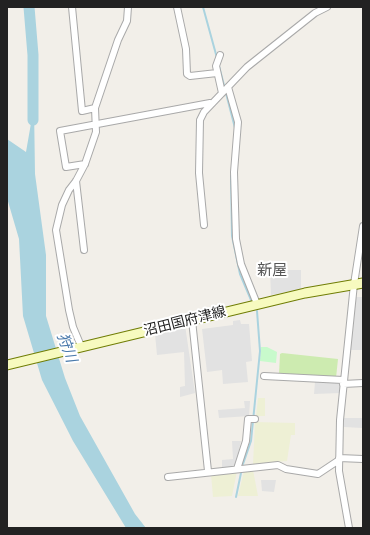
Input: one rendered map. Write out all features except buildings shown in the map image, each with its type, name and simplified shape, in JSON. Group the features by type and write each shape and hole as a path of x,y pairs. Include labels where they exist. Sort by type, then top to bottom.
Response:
{"main road":[{"name":"沼田国府津線","path":"7,365 257,304 358,283"}],"street":[{"path":"72,7 82,111 95,108"},
{"path":"81,346 73,327 69,310 56,230 69,190 76,181 85,164 96,132 97,123 95,108 118,40 127,21 128,7"},
{"path":"177,7 186,49 187,74 190,76 217,73"},
{"path":"204,225 199,173 200,120 210,103 247,67 306,20 328,7"},
{"path":"220,55 216,66 222,92"},
{"path":"228,87 238,122 234,172 236,239 241,264 257,304"},
{"path":"85,164 66,167 60,131 210,103"},
{"path":"76,181 84,250"},
{"path":"349,528 339,459 343,382 358,283 363,226"},
{"path":"192,320 208,471"},
{"path":"264,376 363,384"},
{"path":"237,469 246,441 248,419 252,419"},
{"path":"168,477 208,471 278,465 286,469 318,474 339,459 363,459"}],"green space":[{"path":"261,347 267,347 277,352 276,363 260,361"},
{"path":"280,354 338,359 336,378 279,374"},
{"path":"258,398 265,398 265,416 256,416"},
{"path":"255,422 295,423 295,435 291,435 287,461 253,464"},
{"path":"253,470 258,496 238,496 244,471"},
{"path":"237,471 232,496 213,497 211,474"}],"shaded area":[{"path":"270,270 301,270 301,289 271,295"},
{"path":"363,293 363,350 350,350 354,297 362,297"},
{"path":"240,320 241,324 249,324 252,361 246,362 248,382 223,384 222,370 207,372 202,329 233,325 233,321"},
{"path":"185,325 195,393 180,397 180,387 185,386 184,352 157,355 155,334"},
{"path":"315,382 340,383 340,393 314,394"},
{"path":"244,401 250,401 249,416 219,418 218,410 245,408"},
{"path":"344,418 363,418 363,434 362,428 344,427"},
{"path":"232,441 241,441 235,467 222,467 222,460 233,459"},
{"path":"261,480 276,480 274,492 262,491"}],"water":[{"path":"34,106 35,174 46,255 46,316 65,378 80,416 135,514 146,528 126,528 73,441 42,380 23,316 19,239 7,198 7,139 26,152"}],"waterway":[{"path":"29,7 33,55 33,120"},
{"path":"203,7 217,58"},
{"path":"219,66 235,128"},
{"path":"231,176 232,236 240,274 251,300"},
{"path":"243,464 251,441 260,351 257,311"},
{"path":"236,497 241,473"}],"district":[{"name":"新屋","path":"272,271"}],"water label":[{"name":"狩川","path":"66,348"}]}
